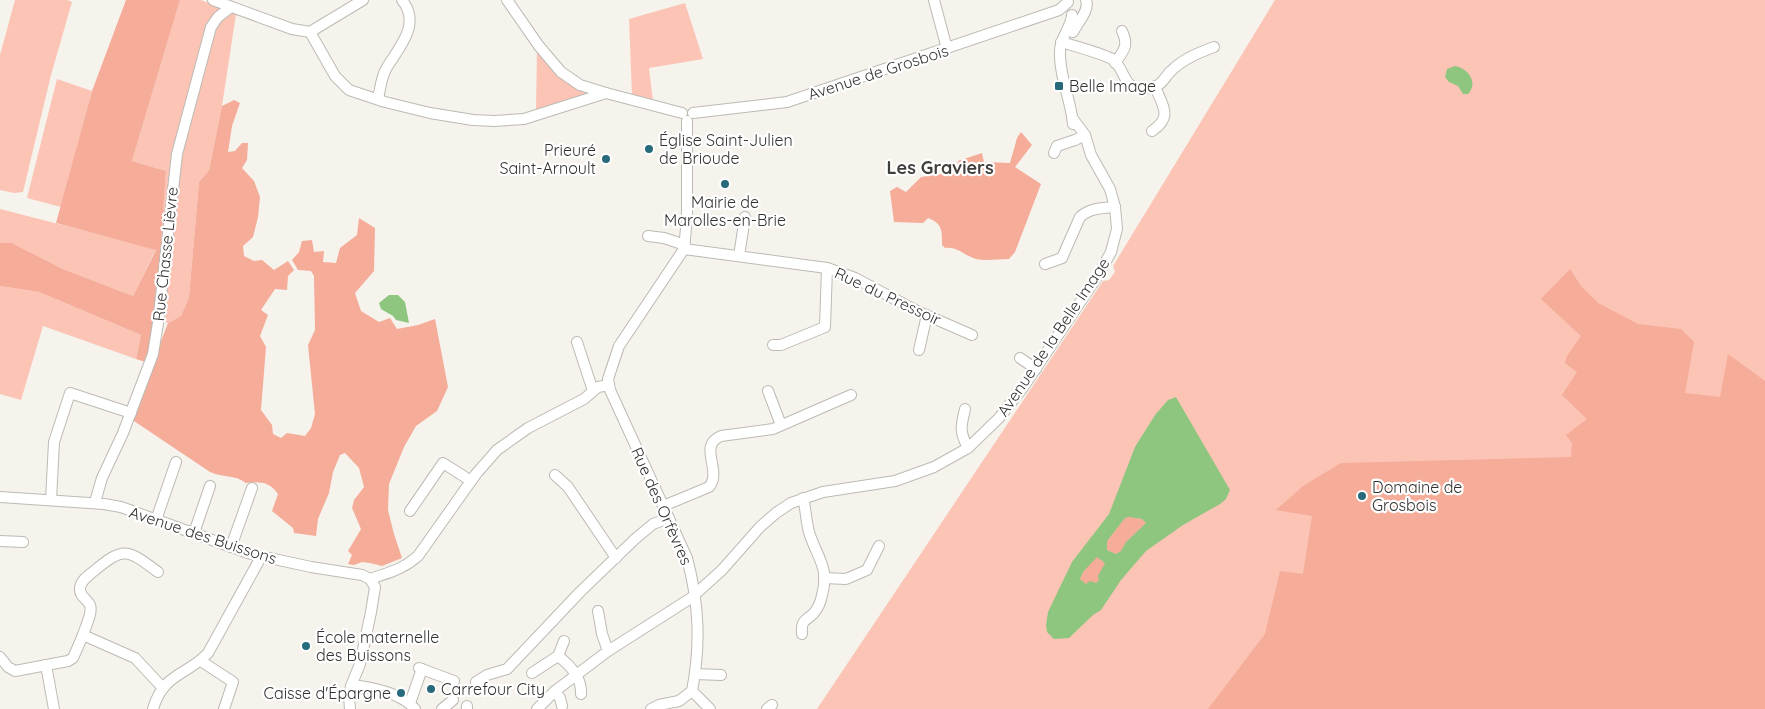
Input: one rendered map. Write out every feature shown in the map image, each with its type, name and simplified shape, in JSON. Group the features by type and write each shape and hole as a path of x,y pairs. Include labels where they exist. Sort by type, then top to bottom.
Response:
{"street":[{"path":"213,0 292,29 310,32 363,0"},
{"path":"378,99 385,71 406,39 409,22 408,7 402,0"},
{"path":"350,709 349,697 351,686 360,664 375,587 370,579 398,570 408,565 418,556 486,461 514,437 584,399 593,391 609,385 609,374 619,346 684,247 687,218 687,116 580,85 561,72 539,46 507,0"},
{"path":"934,0 947,49"},
{"name":"Avenue de la Belle Image","path":"537,709 555,691 608,651 683,605 722,570 771,518 791,503 823,492 895,481 934,467 968,448 1000,418 1013,402 1097,277 1111,252 1116,230 1115,206 1110,189 1091,155 1082,145 1082,137 1073,126 1060,61 1072,22 1070,9 1086,11 1089,2"},
{"name":"Rue Chasse Lièvre","path":"95,502 102,478 131,413 153,354 177,154 211,27 218,17 231,7"},
{"name":"Avenue de Grosbois","path":"687,116 787,102 1070,9"},
{"path":"1116,63 1126,47 1126,40 1122,31"},
{"path":"310,32 334,76 349,90 430,113 494,122 524,119 606,94"},
{"path":"1064,43 1112,60 1116,63 1125,79 1140,89 1160,85 1170,72 1183,61 1214,47"},
{"path":"1152,131 1160,126 1165,116 1156,87"},
{"path":"1054,153 1058,146 1082,137"},
{"path":"1045,264 1062,258 1080,217 1086,212 1115,206"},
{"path":"739,256 744,217"},
{"name":"Rue du Pressoir","path":"648,236 664,238 684,247 827,268 855,278 927,315 972,335"},
{"path":"772,345 781,345 825,327 827,268"},
{"path":"919,350 927,315"},
{"path":"577,342 593,391"},
{"path":"1020,358 1036,369"},
{"name":"Rue des Orfèvres","path":"609,385 676,535 681,540 687,558 694,595 699,643 696,674 692,690"},
{"path":"768,392 781,425"},
{"path":"51,500 54,442 70,393 131,413"},
{"path":"663,506 709,487 713,482 714,474 709,451 710,444 716,438 768,430 851,395"},
{"path":"965,408 960,427 961,435 968,448"},
{"path":"156,520 176,462"},
{"path":"410,511 444,463 471,481"},
{"path":"555,474 568,487 616,558"},
{"path":"194,533 210,486"},
{"path":"231,546 252,488"},
{"name":"Avenue des Buissons","path":"0,497 95,502 121,507 261,557 362,575 370,579"},
{"path":"802,498 810,534 822,560 824,578 823,594 814,613 804,620 802,634"},
{"path":"476,682 487,675 507,669 580,592 616,558 653,524 669,518"},
{"path":"0,541 23,542"},
{"path":"824,578 846,579 867,570 879,546"},
{"path":"0,657 8,667 15,670 68,661 73,658 91,611 90,605 80,592 82,581 118,554 129,554 142,560 158,572"},
{"path":"152,709 163,688 171,679 201,660 208,653 261,557"},
{"path":"598,611 602,634 608,651"},
{"path":"83,635 135,658 163,688"},
{"path":"532,673 558,656 564,641"},
{"path":"558,656 567,663 582,683 581,694"},
{"path":"201,660 234,682 224,709"},
{"path":"46,665 54,709"},
{"path":"359,686 378,689 412,706 421,669 454,681"},
{"path":"696,674 722,675"},
{"path":"651,709 659,705 680,701 692,690 710,709"},
{"path":"555,691 560,698 562,706"},
{"path":"442,709 453,700"}],"shaded area":[{"path":"15,0 67,0 72,2 51,75 23,192 14,193 0,190 0,55"},
{"path":"126,0 180,0 132,161 166,171 153,362 168,323 181,316 189,297 199,182 209,170 222,106 234,100 240,103 232,126 228,152 235,151 242,143 248,143 247,160 242,168 254,181 260,197 253,237 243,246 244,256 254,261 262,260 274,270 288,261 294,270 288,276 287,290 275,289 261,310 268,315 260,336 266,347 261,410 272,425 273,434 281,438 287,433 305,436 311,428 315,414 308,345 315,330 314,276 311,271 298,270 292,260 299,252 302,241 312,240 314,252 324,251 323,262 336,263 340,248 357,235 359,218 375,228 374,271 355,293 361,311 379,322 390,318 397,329 435,319 448,387 437,411 416,426 404,447 389,484 388,510 402,558 382,566 362,562 354,565 348,564 352,555 348,551 361,529 352,508 354,500 364,487 359,468 345,453 340,455 333,472 329,493 318,519 316,536 294,533 293,528 272,511 278,494 272,487 260,482 246,483 237,478 210,472 131,419 152,364 136,359 141,335 39,292 0,286 0,243 12,243 63,269 133,296 156,250 56,223 92,91"},
{"path":"180,0 201,0 236,14 222,106 209,170 199,182 189,297 181,316 168,323 155,320 166,171 132,161"},
{"name":"Domaine de Grosbois","path":"1275,0 1765,0 1765,709 817,709 1103,281 1109,280 1115,272 1113,266"},
{"path":"685,3 703,59 649,68 653,101 632,95 629,19"},
{"path":"537,49 584,91 590,94 536,111"},
{"path":"1455,66 1468,73 1472,81 1471,90 1468,94 1463,94 1458,86 1449,82 1445,77 1447,69"},
{"path":"57,79 92,91 61,207 27,198"},
{"path":"1021,132 1032,145 1015,167 1041,184 1015,252 1009,259 976,259 953,248 945,248 942,245 941,228 937,223 928,218 923,223 894,222 890,191 897,187 906,192 921,177 955,172 958,161 982,153 984,162 1010,163 1017,138"},
{"path":"0,209 156,249 133,296 63,269 12,243 0,243"},
{"path":"1570,269 1581,286 1598,303 1638,324 1681,329 1694,342 1685,393 1720,397 1728,354 1765,381 1765,709 1208,709 1265,634 1280,571 1303,574 1312,516 1276,510 1303,486 1341,463 1571,457 1572,443 1566,435 1587,419 1562,395 1577,372 1565,363 1567,356 1581,336 1541,299"},
{"path":"0,286 39,292 141,335 136,359 43,326 21,400 0,394"},
{"path":"389,295 398,295 405,302 409,323 396,320 381,309 379,303"},
{"path":"1176,397 1230,490 1226,499 1183,525 1146,551 1121,580 1101,610 1093,615 1069,638 1054,639 1047,632 1048,612 1072,562 1109,514 1135,447 1155,415 1168,400","holes":["1125,518 1142,519 1146,523 1126,542 1121,551 1116,554 1107,550 1107,541","1097,557 1105,563 1098,576 1099,580 1096,583 1090,581 1086,584 1080,579 1083,572"]},
{"path":"1125,518 1142,519 1146,523 1126,542 1121,551 1116,554 1107,550 1107,541"},
{"path":"1097,556 1105,563 1099,580 1096,583 1086,584 1080,579 1083,572"}],"place":[{"name":"Belle Image","path":"1059,86"},
{"name":"Église Saint-Julien de Brioude","path":"649,149"},
{"name":"Prieuré Saint-Arnoult","path":"606,159"},
{"name":"Mairie de Marolles-en-Brie","path":"725,184"},
{"name":"Domaine de Grosbois","path":"1362,496"},
{"name":"École maternelle des Buissons","path":"306,646"},
{"name":"Carrefour City","path":"431,689"},
{"name":"Caisse d'Épargne","path":"401,693"}],"district":[{"name":"Les Graviers","path":"940,167"}]}
